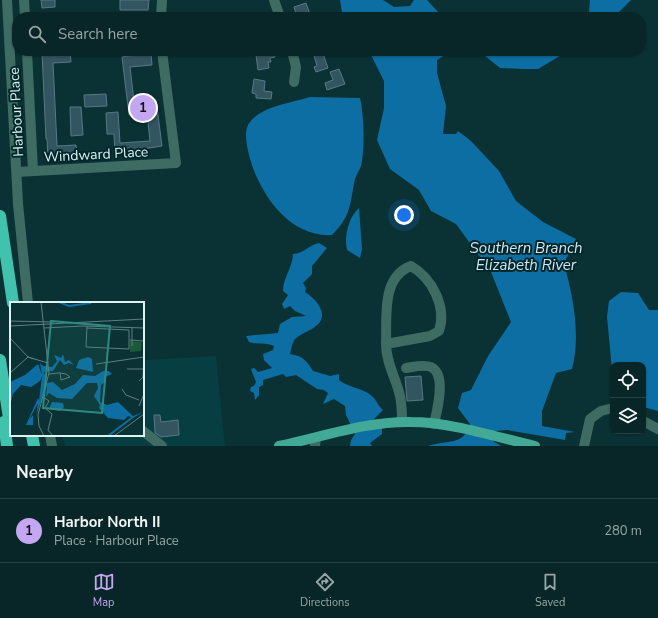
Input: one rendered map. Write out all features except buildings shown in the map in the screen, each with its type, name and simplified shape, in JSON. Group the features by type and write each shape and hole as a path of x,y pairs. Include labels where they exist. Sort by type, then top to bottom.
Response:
{"highway":[{"path":"1,221 13,302"},
{"path":"0,360 10,425"},
{"path":"0,390 7,446"},
{"path":"12,436 13,446"},
{"path":"29,446 30,436"},
{"path":"30,436 34,446"}],"main road":[{"path":"279,446 315,442 345,431 402,422 434,424 535,446"}],"street":[{"path":"162,0 162,12"},
{"path":"274,0 278,12"},
{"path":"25,12 24,1 7,2 17,172 28,302"},
{"name":"Harbour Place","path":"27,56 33,171"},
{"name":"Windward Place","path":"17,172 176,163 163,56"},
{"path":"293,56 296,67 294,82"},
{"path":"386,344 430,336 439,331 442,322 439,304 432,286 424,275 411,266 405,268 394,278 388,297 386,344 386,359 400,396 402,422"},
{"path":"406,368 425,366 431,367 437,372 440,386 440,397 434,424"},
{"path":"584,446 590,419 601,411 610,409"},
{"path":"646,423 658,429"},
{"path":"144,432 162,446"},
{"path":"50,436 52,446"}],"shaded area":[{"path":"216,356 225,446 65,446 62,436 144,436 144,360"}],"water":[{"path":"340,0 383,0 394,7 410,6 414,0 427,0 438,12 342,12"},
{"path":"590,0 631,0 619,12 589,12"},
{"name":"Southern Branch Elizabeth River","path":"372,56 444,56 437,60 437,73 446,106 443,134 456,134 458,131 471,141 499,171 516,201 543,222 576,239 564,263 575,316 575,356 572,369 556,373 542,411 542,426 575,432 566,433 565,440 507,430 495,431 493,441 501,446 428,446 455,441 464,436 470,424 458,408 462,393 471,390 488,356 511,322 491,272 456,224 431,211 419,190 390,169 377,140 384,108 384,81"},
{"path":"485,56 560,56 538,69 500,68"},
{"path":"310,97 360,98 363,122 361,166 356,176 346,217 332,235 316,234 302,229 277,210 253,169 247,143 246,134 248,125 255,117 269,109"},
{"path":"359,208 362,249 360,258 347,250 346,245 350,222 355,212"},
{"path":"319,243 327,248 312,266 312,274 303,283 306,288 305,292 317,302 322,311 321,321 315,327 295,339 292,344 290,354 298,356 304,360 309,364 313,371 330,376 339,374 339,380 343,383 373,397 383,410 372,421 382,423 382,434 370,443 372,446 350,446 351,440 355,434 346,415 345,406 334,399 323,404 328,393 324,390 317,389 296,375 286,377 283,374 263,380 263,385 259,387 259,395 255,400 254,393 250,391 251,387 254,386 256,382 251,369 254,368 258,372 272,368 264,360 263,354 273,350 274,346 249,342 246,336 278,333 280,324 292,317 306,316 295,311 290,306 284,309 282,304 288,295 283,291 283,286 293,259 293,254 300,253"},
{"path":"621,292 638,293 649,310 658,310 658,411 646,408 646,362 611,362 607,317 609,301"}],"place":[{"name":"Harbor North II","path":"143,108"}]}
